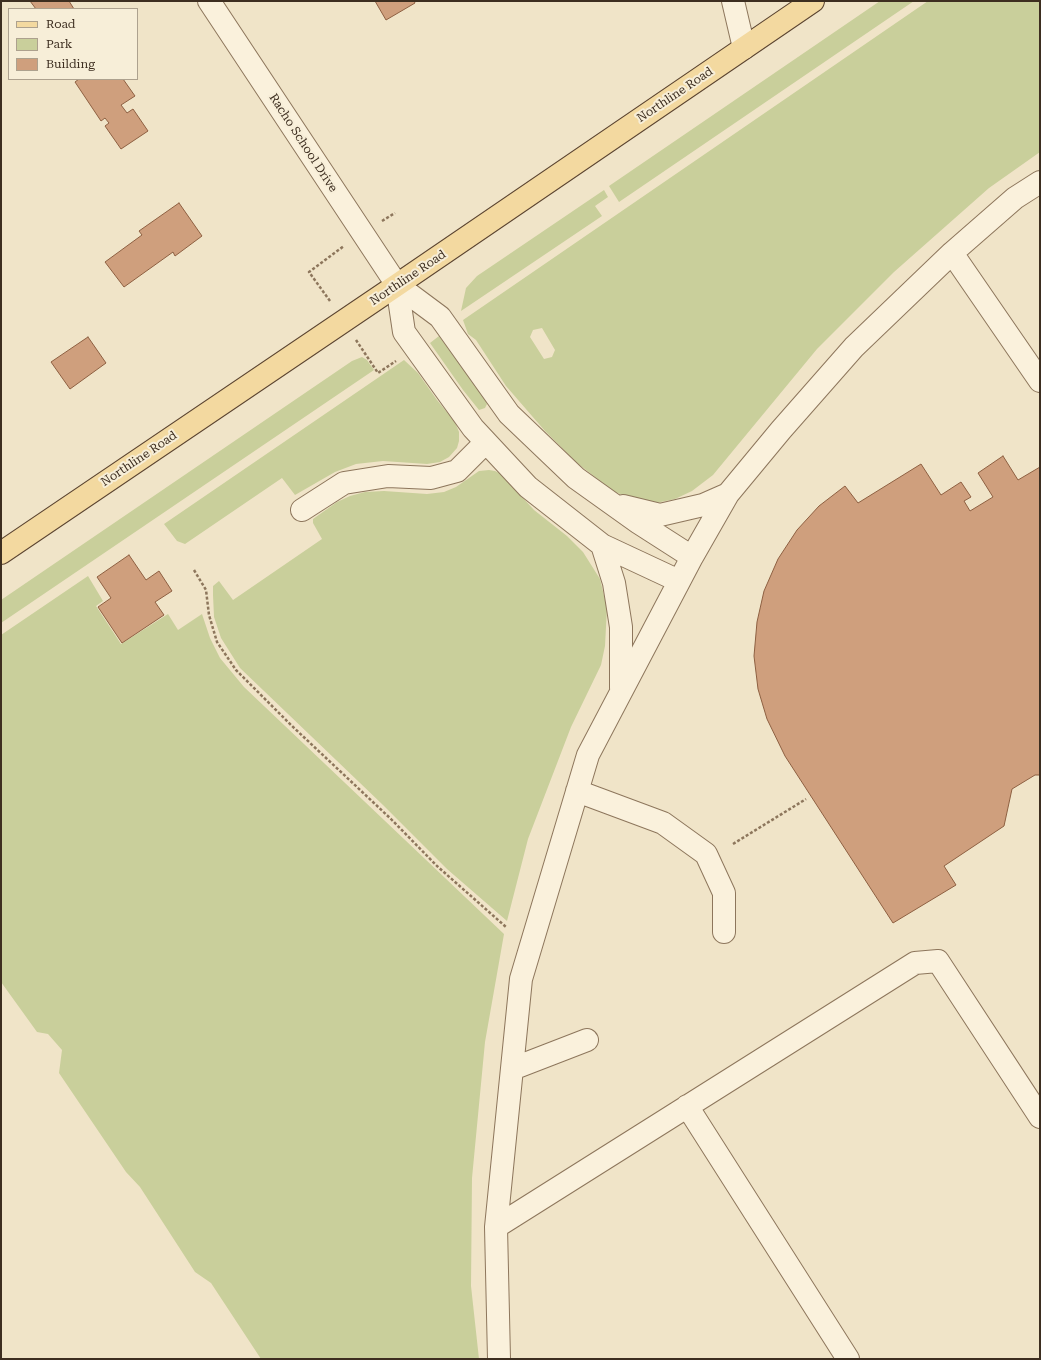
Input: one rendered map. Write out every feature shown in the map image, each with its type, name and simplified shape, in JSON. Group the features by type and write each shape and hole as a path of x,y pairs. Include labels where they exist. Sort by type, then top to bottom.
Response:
{"main road":[{"name":"Northline Road","path":"1,553 813,1"}],"street":[{"name":"Racho School Drive","path":"209,1 397,285"},
{"path":"733,1 744,48"},
{"path":"499,1359 496,1227 521,979 588,755 679,581 728,494 781,430 854,347 952,253 1015,198 1040,182"},
{"path":"952,253 1040,381"},
{"path":"397,285 404,332 473,428 528,487 602,545 679,581"},
{"path":"397,285 440,317 509,414 576,478 692,557"},
{"path":"302,510 344,483 388,476 431,478 457,471 486,442"},
{"path":"611,503 660,515 703,505 728,494"},
{"path":"602,545 614,583 621,627 621,691"},
{"path":"577,791 663,823 706,854 724,893 724,932"},
{"path":"496,1227 914,964 938,961 1040,1117"},
{"path":"512,1069 587,1040"},
{"path":"687,1106 848,1359"}],"path":[{"path":"194,570 206,590 208,615 218,642 236,670 292,726 391,819 437,866 506,927"},
{"path":"733,844 806,799"}],"green space":[{"path":"880,1 914,1 619,202 609,186"},
{"path":"928,1 1040,1 1040,152 989,188 894,272 817,349 713,475 692,491 675,499 656,503 634,500 613,491 577,463 545,431 506,386 476,340 468,334 463,320","holes":["542,328 555,350 552,357 544,359 530,337 533,330"]},
{"path":"604,190 608,197 595,206 602,216 461,311 466,288 477,276"},
{"path":"439,336 486,401 487,404 485,408 479,410 430,343"},
{"path":"362,357 367,360 374,370 1,623 1,600 352,361"},
{"path":"404,360 418,373 455,422 459,432 459,441 457,448 449,457 440,462 427,464 383,461 356,464 335,472 295,495 282,478 185,544 177,541 164,524"},
{"path":"489,470 501,474 534,510 567,536 583,552 600,579 607,608 605,646 601,665 571,727 528,839 507,921 447,869 383,805 240,668 221,638 214,617 213,595 213,586 219,581 233,600 322,539 313,523 313,519 337,502 350,496 365,492 384,491 427,494 444,492 456,487 479,471"},
{"path":"88,576 103,601 96,606 121,644 168,614 178,630 202,614 210,638 220,658 244,687 504,934 485,1042 472,1178 471,1286 479,1359 261,1359 211,1283 195,1272 140,1187 126,1172 59,1073 62,1050 48,1034 37,1032 1,982 1,635"}],"building":[{"path":"30,1 69,1 73,8 35,8"},
{"path":"375,1 414,1 415,3 386,20"},
{"path":"78,80 124,80 135,96 121,105 127,113 133,109 148,131 121,149 105,126 109,123 105,118 101,121 75,82"},
{"path":"179,203 202,236 175,256 173,252 124,287 105,262 142,235 139,231"},
{"path":"88,337 106,363 70,389 51,362"},
{"path":"1003,456 1018,480 1040,467 1040,775 1035,775 1012,789 1004,826 944,866 956,885 893,923 785,756 767,719 758,689 754,656 757,622 764,591 778,559 797,530 819,506 845,486 858,503 921,464 941,495 961,482 971,497 964,501 970,511 993,497 978,473"},
{"path":"129,555 146,580 159,571 172,591 155,602 164,615 122,643 98,607 111,598 97,577"}]}
